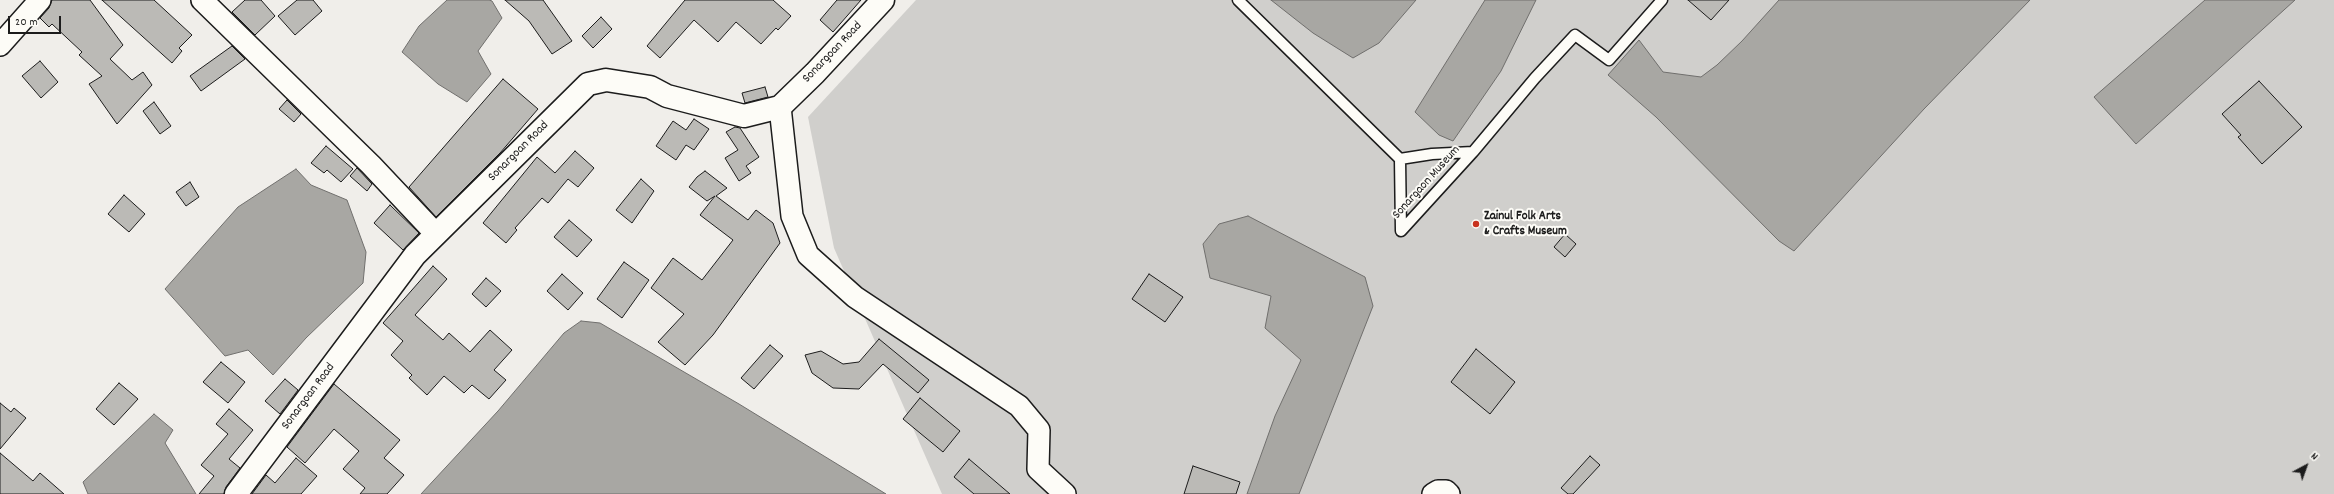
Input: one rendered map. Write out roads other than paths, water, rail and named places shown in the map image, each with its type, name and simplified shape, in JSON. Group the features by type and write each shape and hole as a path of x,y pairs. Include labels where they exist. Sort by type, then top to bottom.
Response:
{"main road":[{"name":"Sonargoan Road","path":"236,494 415,255 588,84 606,80 650,87 667,96 744,116 780,107 815,73 884,0"}],"street":[{"path":"0,45 40,0"},
{"path":"202,0 348,143 436,234"},
{"path":"780,107 792,216 808,255 855,297 1019,406 1039,430 1038,469 1065,494"},
{"path":"1433,494 1438,492 1446,492 1449,494"}],"lane":[{"path":"1238,0 1400,159"},
{"path":"1473,152 1535,78 1575,35 1609,60 1662,0"},
{"name":"Sonargaon Museum","path":"1473,152 1401,231 1400,159 1432,154 1473,152"}],"place":[{"name":"Zainul Folk Arts & Crafts Museum","path":"1476,224"}]}
